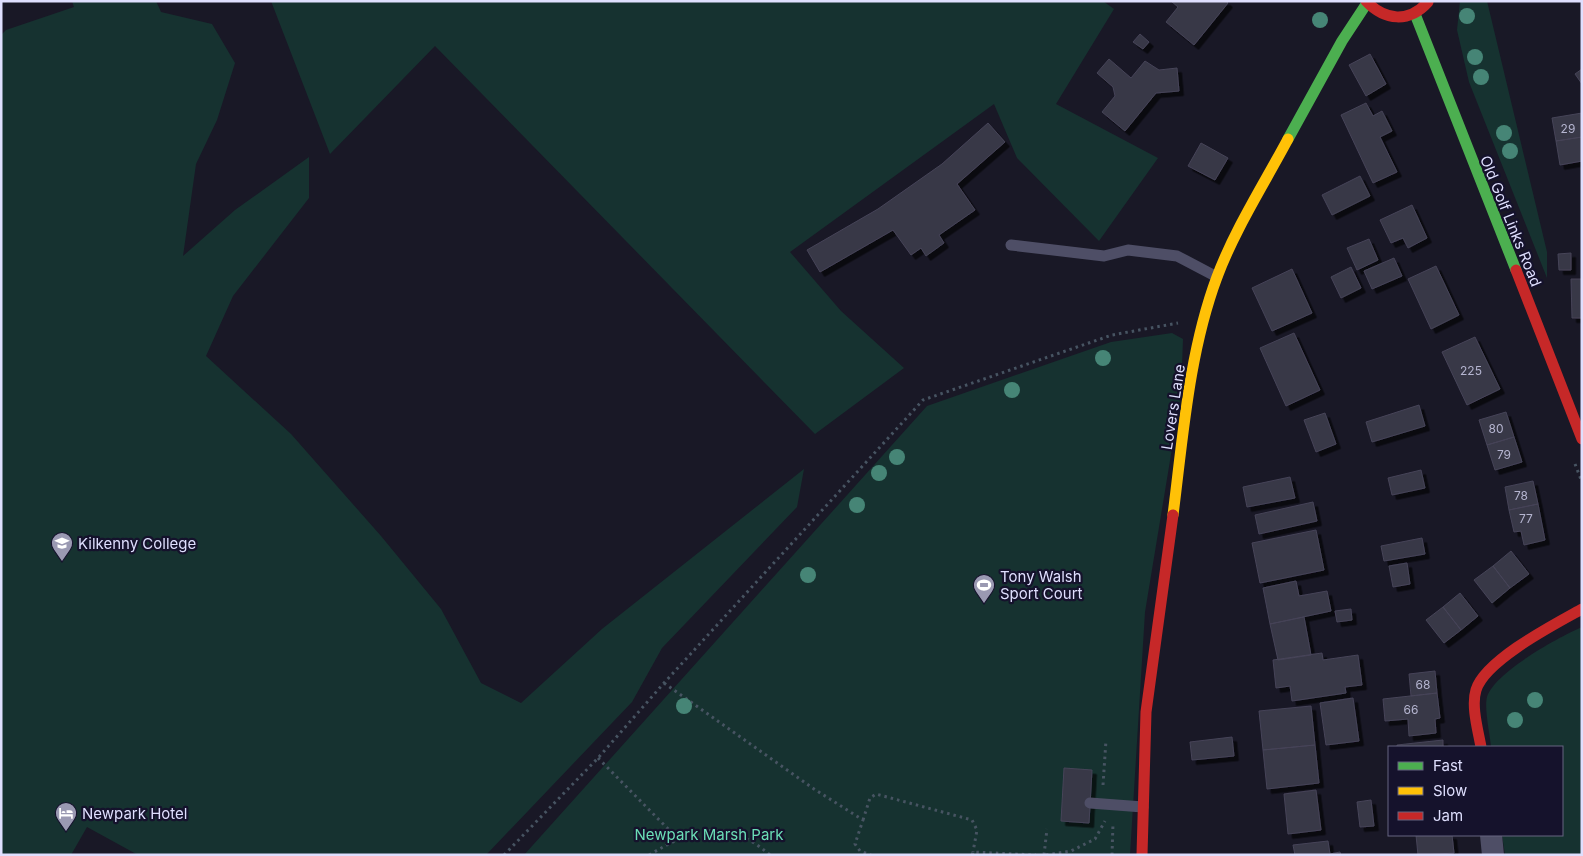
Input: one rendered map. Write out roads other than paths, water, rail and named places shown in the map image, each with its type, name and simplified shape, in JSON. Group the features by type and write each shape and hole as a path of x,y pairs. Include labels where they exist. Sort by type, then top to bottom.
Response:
{"street":[{"path":"1367,2 1380,13 1395,18 1415,14 1429,1"},
{"name":"Lovers Lane","path":"1142,855 1146,712 1189,394 1204,321 1217,277 1241,226 1367,2"},
{"name":"Old Golf Links Road","path":"1415,14 1582,439"},
{"path":"1481,746 1476,689 1485,674 1500,660 1582,609"},
{"path":"1491,836 1493,855"}],"lane":[{"path":"1011,245 1104,256 1128,250 1177,256 1217,277"},
{"path":"1090,803 1143,807"}],"place":[{"name":"Kilkenny College","path":"62,562"},
{"name":"Tony Walsh Sport Court","path":"984,604"},
{"name":"Newpark Hotel","path":"66,832"}],"park label":[{"name":"Newpark Marsh Park","path":"709,834"}]}
